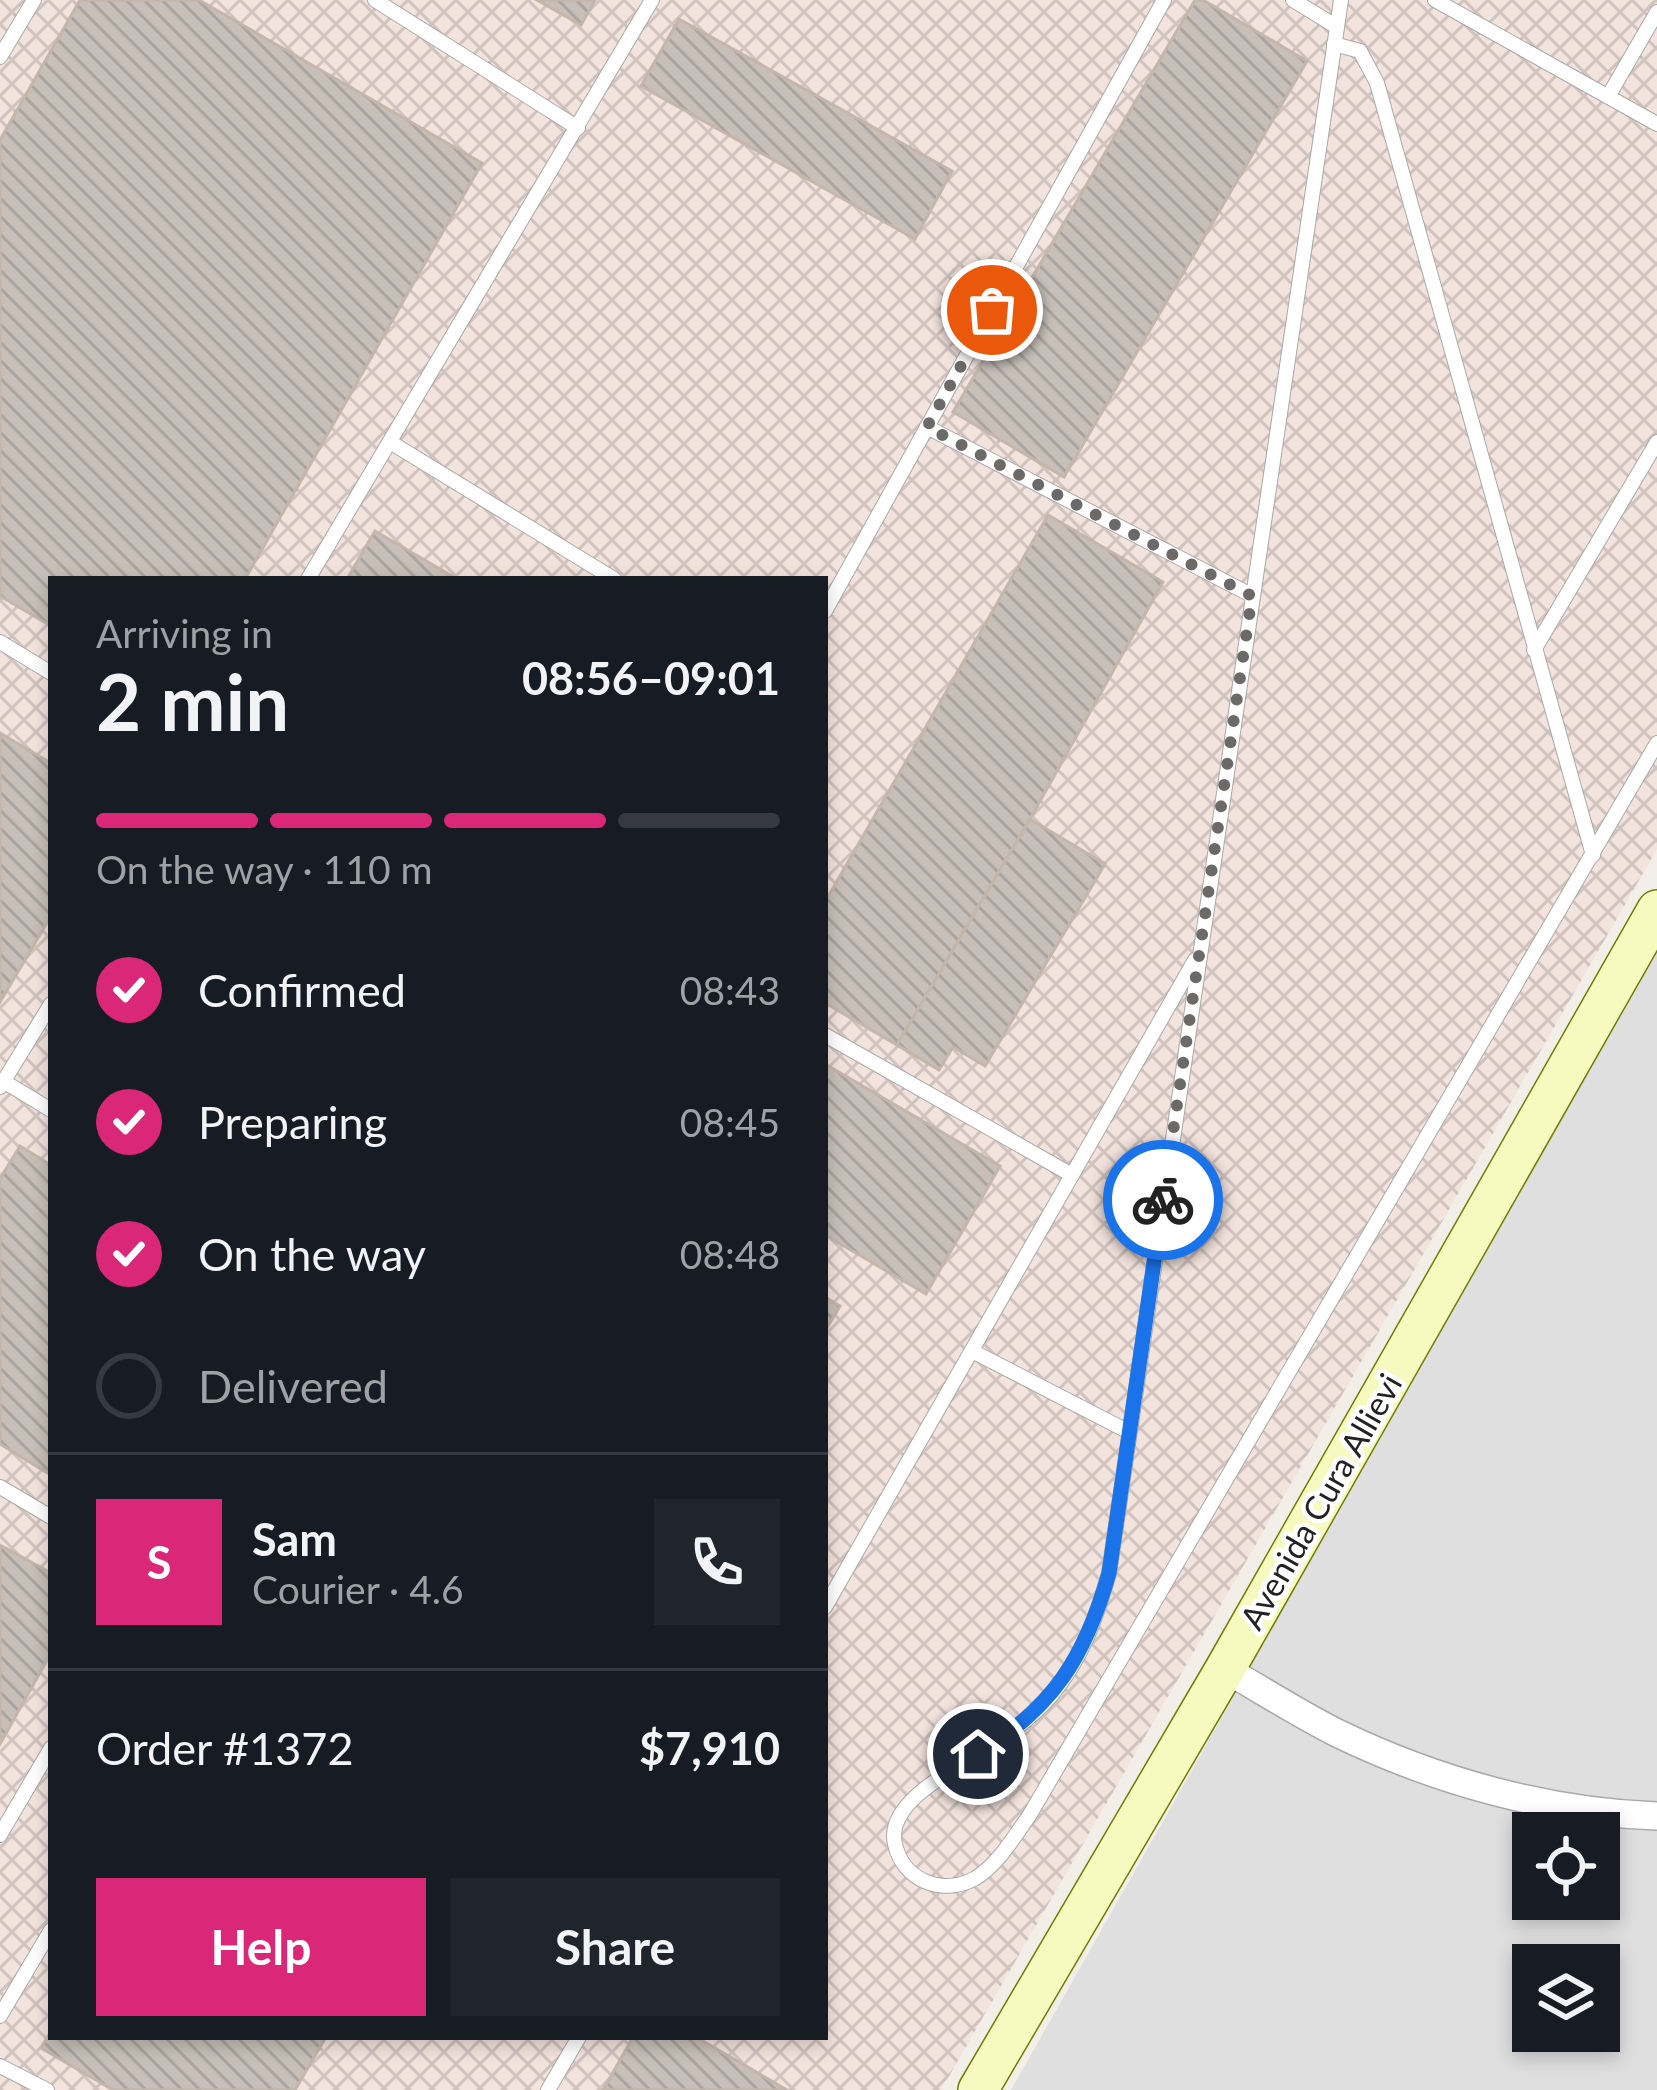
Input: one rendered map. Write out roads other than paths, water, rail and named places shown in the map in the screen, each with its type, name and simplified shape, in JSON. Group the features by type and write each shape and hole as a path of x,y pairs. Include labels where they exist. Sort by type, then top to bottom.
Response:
{"street":[{"name":"Avenida Cura Allievi","path":"978,2090 1225,1669 1657,910"},
{"path":"1225,1669 1334,1731 1455,1779 1533,1801 1607,1814 1657,1816"}],"lane":[{"path":"0,57 34,0"},
{"path":"375,0 578,128"},
{"path":"310,576 652,0"},
{"path":"828,606 1164,0"},
{"path":"1293,0 1336,27"},
{"path":"1341,0 1109,1573 1084,1647 1047,1701 1000,1740 918,1794 903,1810 893,1836 898,1859 916,1880 944,1886 974,1879 1003,1852 1029,1816 1657,743"},
{"path":"1435,0 1657,124"},
{"path":"1609,95 1657,12"},
{"path":"1334,44 1360,51 1377,83 1593,855"},
{"path":"927,427 1252,596"},
{"path":"390,442 609,576"},
{"path":"1534,650 1657,442"},
{"path":"0,642 48,671"},
{"path":"828,1602 1200,950"},
{"path":"48,1009 2,1084 48,1108"},
{"path":"828,1037 1072,1175"},
{"path":"972,1351 1129,1432"},
{"path":"0,1487 48,1515"},
{"path":"0,1835 48,1753"},
{"path":"0,2017 48,1935"},
{"path":"548,2090 577,2040"},
{"path":"0,2066 47,2090"}]}
